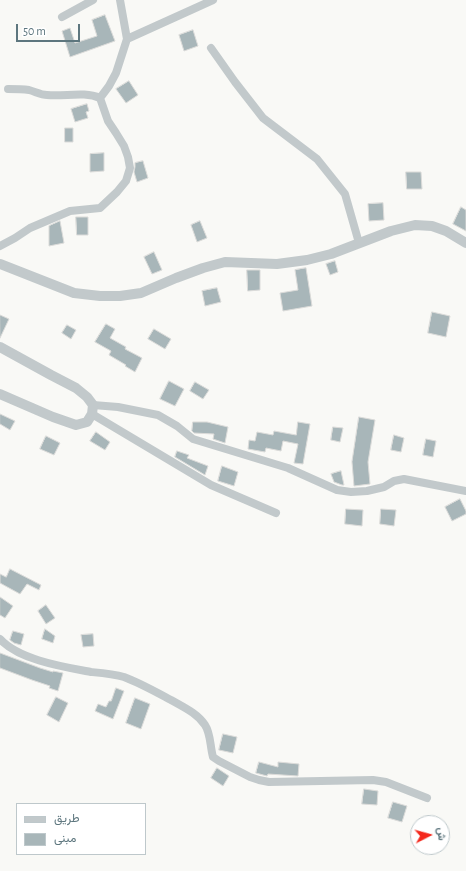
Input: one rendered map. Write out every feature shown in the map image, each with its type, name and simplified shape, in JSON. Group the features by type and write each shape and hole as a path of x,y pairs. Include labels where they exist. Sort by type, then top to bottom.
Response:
{"street":[{"path":"62,17 93,0"},
{"path":"100,98 116,74 127,38 120,0"},
{"path":"127,38 213,0"},
{"path":"211,48 263,118 317,159 345,194 360,243"},
{"path":"8,88 29,90 48,96 87,95 100,98"},
{"path":"0,246 30,228 70,211 100,208 126,181 130,168 128,157 124,146 108,121 100,98"},
{"path":"0,264 74,293 100,296 120,296 141,293 203,268 225,262 277,264 307,260 331,254 391,231 415,225 432,226 446,231 466,244"},
{"path":"0,347 51,376 76,388 87,397 92,409 212,485 276,513"},
{"path":"0,394 54,418 76,425 87,422 92,409"},
{"path":"92,409 118,407 158,415 177,426 193,439 288,468 337,490 352,492 367,491 404,479 466,491"},
{"path":"0,640 9,648 48,662 123,677 138,683 182,706 198,716 206,726 213,757 259,780 269,782 373,780 386,782 426,798"}],"building":[{"path":"105,15 115,41 70,57 62,31 70,28 75,43 97,36 92,20"},
{"path":"193,30 198,46 184,51 179,35"},
{"path":"129,81 138,95 126,103 116,89"},
{"path":"87,104 89,111 86,112 88,118 75,122 71,109"},
{"path":"65,128 73,128 73,142 65,142"},
{"path":"104,153 104,171 90,172 90,154"},
{"path":"143,161 148,178 137,182 134,172 135,163"},
{"path":"406,172 421,172 422,189 407,189"},
{"path":"383,203 384,220 369,221 368,204"},
{"path":"461,207 466,210 466,231 453,224"},
{"path":"76,217 88,217 88,235 77,235"},
{"path":"60,221 64,243 49,246 49,226"},
{"path":"200,221 207,238 197,242 191,225"},
{"path":"154,252 162,270 152,274 144,257"},
{"path":"335,261 338,272 330,275 326,264"},
{"path":"306,268 312,306 283,311 280,293 298,290 295,270"},
{"path":"247,270 260,270 260,290 248,291"},
{"path":"217,288 221,302 205,306 202,291"},
{"path":"432,312 450,316 446,337 428,333"},
{"path":"0,315 9,319 0,338"},
{"path":"106,324 115,329 110,338 126,347 125,349 142,358 135,372 109,355 111,351 95,342"},
{"path":"67,325 76,330 71,339 62,333"},
{"path":"154,329 171,339 165,349 148,339"},
{"path":"169,381 184,389 175,406 160,399"},
{"path":"195,382 209,390 203,399 190,391"},
{"path":"0,414 15,421 10,430 0,424"},
{"path":"359,417 375,420 368,462 370,484 354,486 352,462"},
{"path":"193,422 207,422 228,427 225,443 213,439 214,434 194,433 192,431"},
{"path":"298,422 310,424 303,464 294,463 298,444 283,441 281,451 266,448 265,452 248,449 249,440 255,441 257,432 273,435 274,431 296,435"},
{"path":"333,427 343,428 340,442 331,440"},
{"path":"96,432 110,442 105,450 90,441"},
{"path":"394,435 404,438 401,452 391,450"},
{"path":"46,436 60,443 54,455 40,449"},
{"path":"426,439 436,441 433,457 423,455"},
{"path":"177,451 189,455 187,458 208,466 205,475 175,457"},
{"path":"222,466 238,472 234,486 218,481"},
{"path":"341,471 344,485 334,482 331,474"},
{"path":"460,499 466,514 452,521 445,507"},
{"path":"346,509 363,510 362,526 345,524"},
{"path":"381,509 396,510 394,526 380,524"},
{"path":"10,569 41,585 39,590 27,584 20,594 0,583 0,574 6,577"},
{"path":"0,597 13,606 5,618 0,615"},
{"path":"46,605 55,618 46,624 38,611"},
{"path":"45,629 55,636 53,643 42,639"},
{"path":"13,631 24,634 21,645 10,640"},
{"path":"93,634 94,646 83,647 81,635"},
{"path":"0,653 40,668 63,673 58,691 49,688 50,686 0,668"},
{"path":"116,688 124,691 113,719 95,711 98,704 106,707 109,701 111,701"},
{"path":"56,697 68,703 59,722 47,715"},
{"path":"135,698 150,704 141,729 126,723"},
{"path":"223,734 237,737 233,753 219,750"},
{"path":"259,762 278,767 278,762 299,764 298,776 268,774 267,776 256,773"},
{"path":"217,768 229,776 223,786 211,778"},
{"path":"364,789 378,791 377,805 362,804"},
{"path":"393,802 407,806 402,822 388,818"}]}
